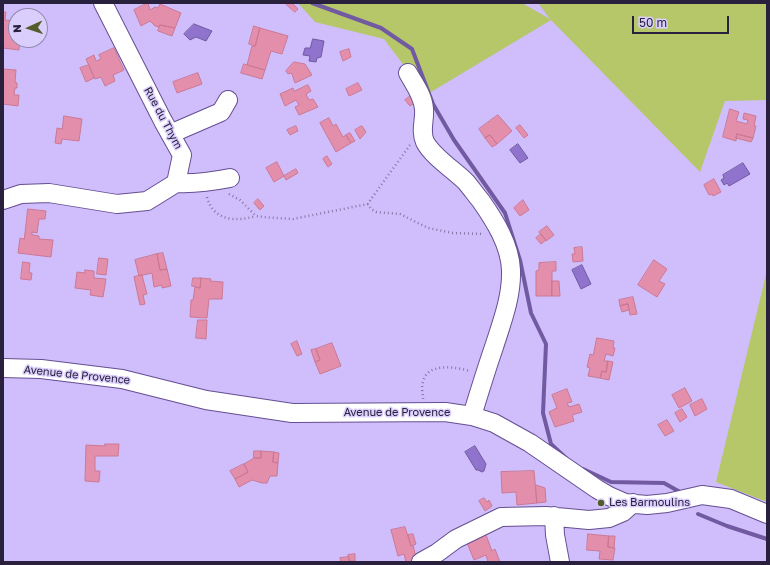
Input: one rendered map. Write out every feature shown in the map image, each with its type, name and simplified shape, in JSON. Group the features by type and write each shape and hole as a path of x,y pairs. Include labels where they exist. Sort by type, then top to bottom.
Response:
{"street":[{"name":"Rue du Thym","path":"103,3 182,155 176,183"},
{"path":"408,73 423,102 423,136 426,143 442,161 466,182 477,196 501,234 510,262 510,287 506,310 472,416"},
{"path":"170,134 221,112 228,100"},
{"path":"3,200 21,194 49,193 117,204 147,201 176,183 207,183 230,178"},
{"name":"Avenue de Provence","path":"3,368 41,369 122,379 206,400 292,413 445,412 472,416 494,422 530,443 609,496 626,503 647,505 667,503 702,495 731,499 767,514"},
{"path":"420,562 437,553 456,539 501,517 554,516 589,520 609,518 623,512 633,503"},
{"path":"554,516 555,534 560,562"}],"path":[{"path":"256,216 240,200 207,183 207,198 210,206 216,213 226,218 243,220 256,216 293,219 368,204 414,139 423,136"},
{"path":"368,204 371,209 376,212 400,214 428,228 454,233 501,234"},
{"path":"422,383 426,375 431,370 451,367 484,376"}],"green space":[{"path":"298,3 522,3 550,19 538,3 767,3 767,100 725,101 700,172 551,20 426,95 384,39 315,22"},
{"path":"767,270 767,502 716,482"}],"shaded area":[{"path":"194,24 212,31 206,41 196,37 190,40 184,34"},
{"path":"313,39 324,41 321,57 317,58 316,62 309,61 310,56 303,55 305,48 310,48"},
{"path":"518,144 528,158 520,163 510,150"},
{"path":"743,163 750,174 729,186 727,183 724,185 721,180 724,178 723,175"},
{"path":"582,265 591,284 581,289 572,270"},
{"path":"475,446 486,464 484,471 482,472 476,470 465,452"}],"building":[{"path":"148,3 150,10 155,7 158,8 160,4 181,13 175,28 160,25 159,27 155,26 150,21 141,26 134,10"},
{"path":"285,3 292,3 298,9 295,12"},
{"path":"3,12 6,12 5,20 8,20 8,48 19,48 19,50 3,48"},
{"path":"160,25 175,28 172,36 158,31"},
{"path":"254,26 260,28 255,46 249,44"},
{"path":"260,28 288,36 282,54 271,51 265,70 247,65 252,46 255,46"},
{"path":"114,48 124,70 113,75 115,81 105,86 101,77 95,79 86,59 94,55 96,61 101,59 99,55"},
{"path":"349,49 351,57 343,61 340,52"},
{"path":"294,62 305,64 312,75 295,83 292,74 288,74 286,71"},
{"path":"244,64 265,70 262,79 241,73"},
{"path":"89,65 94,78 86,82 80,68"},
{"path":"3,69 16,70 15,82 17,83 17,88 15,88 14,95 19,95 18,106 3,104"},
{"path":"198,73 202,84 177,93 173,82"},
{"path":"358,83 362,90 349,96 346,89"},
{"path":"308,85 311,91 306,94 309,100 313,99 318,107 299,115 295,107 299,105 296,100 285,106 280,94 293,88 294,91"},
{"path":"412,95 417,101 410,106 405,100"},
{"path":"730,109 739,112 736,121 747,124 748,120 743,119 744,113 756,116 754,126 756,126 753,138 737,134 736,141 723,137"},
{"path":"498,115 512,131 497,144 490,135 485,138 479,129"},
{"path":"64,116 82,119 79,141 62,139 61,144 55,143 57,128 62,129"},
{"path":"329,118 333,126 336,124 343,137 346,135 351,143 336,152 320,123"},
{"path":"520,125 528,135 524,138 516,128"},
{"path":"296,126 298,131 290,135 287,130"},
{"path":"362,126 366,132 360,139 355,130"},
{"path":"350,133 355,141 351,143 346,135"},
{"path":"737,134 753,138 751,142 736,138"},
{"path":"490,135 497,144 492,147 485,138"},
{"path":"327,156 332,164 328,167 323,159"},
{"path":"277,162 284,176 274,182 266,168"},
{"path":"296,169 298,173 286,180 284,176"},
{"path":"714,179 721,192 713,196 712,194 709,195 704,185"},
{"path":"258,199 264,206 260,210 254,203"},
{"path":"523,200 529,210 520,216 514,208"},
{"path":"28,209 46,211 45,219 39,219 37,233 32,232 32,235 39,236 39,239 53,240 51,257 18,253 20,238 24,239"},
{"path":"547,226 554,235 546,241 539,232"},
{"path":"541,234 546,240 541,244 536,238"},
{"path":"582,247 583,261 573,262 572,254 575,254 574,248"},
{"path":"163,253 167,269 160,270 157,254"},
{"path":"157,254 160,270 167,269 171,286 162,288 162,285 154,287 152,273 139,276 135,260"},
{"path":"99,258 108,259 106,275 97,274"},
{"path":"654,260 667,269 659,281 665,284 657,297 638,285"},
{"path":"23,262 30,263 29,273 32,273 31,280 21,279"},
{"path":"556,262 556,271 552,271 552,296 536,296 536,271 539,270 539,263"},
{"path":"85,270 94,271 94,278 106,279 103,297 90,295 91,290 75,288 77,272 85,273"},
{"path":"142,275 147,294 143,295 145,304 140,305 134,277"},
{"path":"193,278 201,278 200,288 192,286"},
{"path":"201,278 211,279 210,281 223,282 222,299 209,299 207,318 190,317 191,300 193,300 195,287 200,288"},
{"path":"552,281 559,281 560,296 552,296"},
{"path":"633,297 637,314 630,315 628,304 620,306 619,300"},
{"path":"628,304 629,310 622,312 620,306"},
{"path":"198,320 207,320 206,339 196,338"},
{"path":"597,338 614,341 613,348 615,348 613,356 606,354 604,361 608,361 606,372 602,371 600,378 588,376 590,368 587,367 590,354 593,355"},
{"path":"297,341 302,354 297,356 291,344"},
{"path":"332,343 341,366 320,374 315,362 320,360 316,349"},
{"path":"316,349 320,360 315,362 311,350"},
{"path":"608,361 613,362 609,380 600,378 602,371 606,372"},
{"path":"685,388 692,401 679,408 672,395"},
{"path":"567,389 572,402 567,403 569,407 579,404 582,412 572,415 574,421 555,427 549,412 557,408 552,395"},
{"path":"702,399 707,409 695,416 690,405"},
{"path":"682,409 687,417 680,422 675,413"},
{"path":"667,420 674,431 665,436 658,425"},
{"path":"105,444 119,444 118,456 95,456 95,471 100,471 99,482 85,481 86,445 105,446"},
{"path":"254,451 261,451 261,458 254,458"},
{"path":"261,451 274,452 273,462 278,463 277,476 270,476 267,483 252,480 239,487 235,479 248,472 244,464 254,458 261,458"},
{"path":"274,452 279,453 278,463 273,462"},
{"path":"244,464 248,472 235,479 230,471"},
{"path":"534,471 537,503 517,505 516,492 502,493 501,472"},
{"path":"536,485 545,488 546,502 537,503"},
{"path":"484,498 487,502 489,500 492,506 485,511 479,501"},
{"path":"405,527 411,546 413,545 417,562 406,562 404,554 398,556 391,530"},
{"path":"413,534 416,544 411,546 408,535"},
{"path":"588,534 609,536 608,547 615,548 613,560 599,559 600,551 587,550"},
{"path":"486,535 492,551 495,549 500,562 488,562 486,555 474,560 467,543"},
{"path":"609,536 615,536 614,548 608,547"},
{"path":"355,554 355,561 349,561 348,555"},
{"path":"349,557 349,562 341,562 340,558"}],"waterway":[{"path":"312,3 381,28 412,49 433,104 454,140 505,213 520,260 531,313 546,344 543,413 551,444 566,458"},
{"path":"583,469 611,482 664,483 680,492"},
{"path":"698,514 727,526 767,539"}],"place":[{"name":"Les Barmoulins","path":"601,503"}]}
